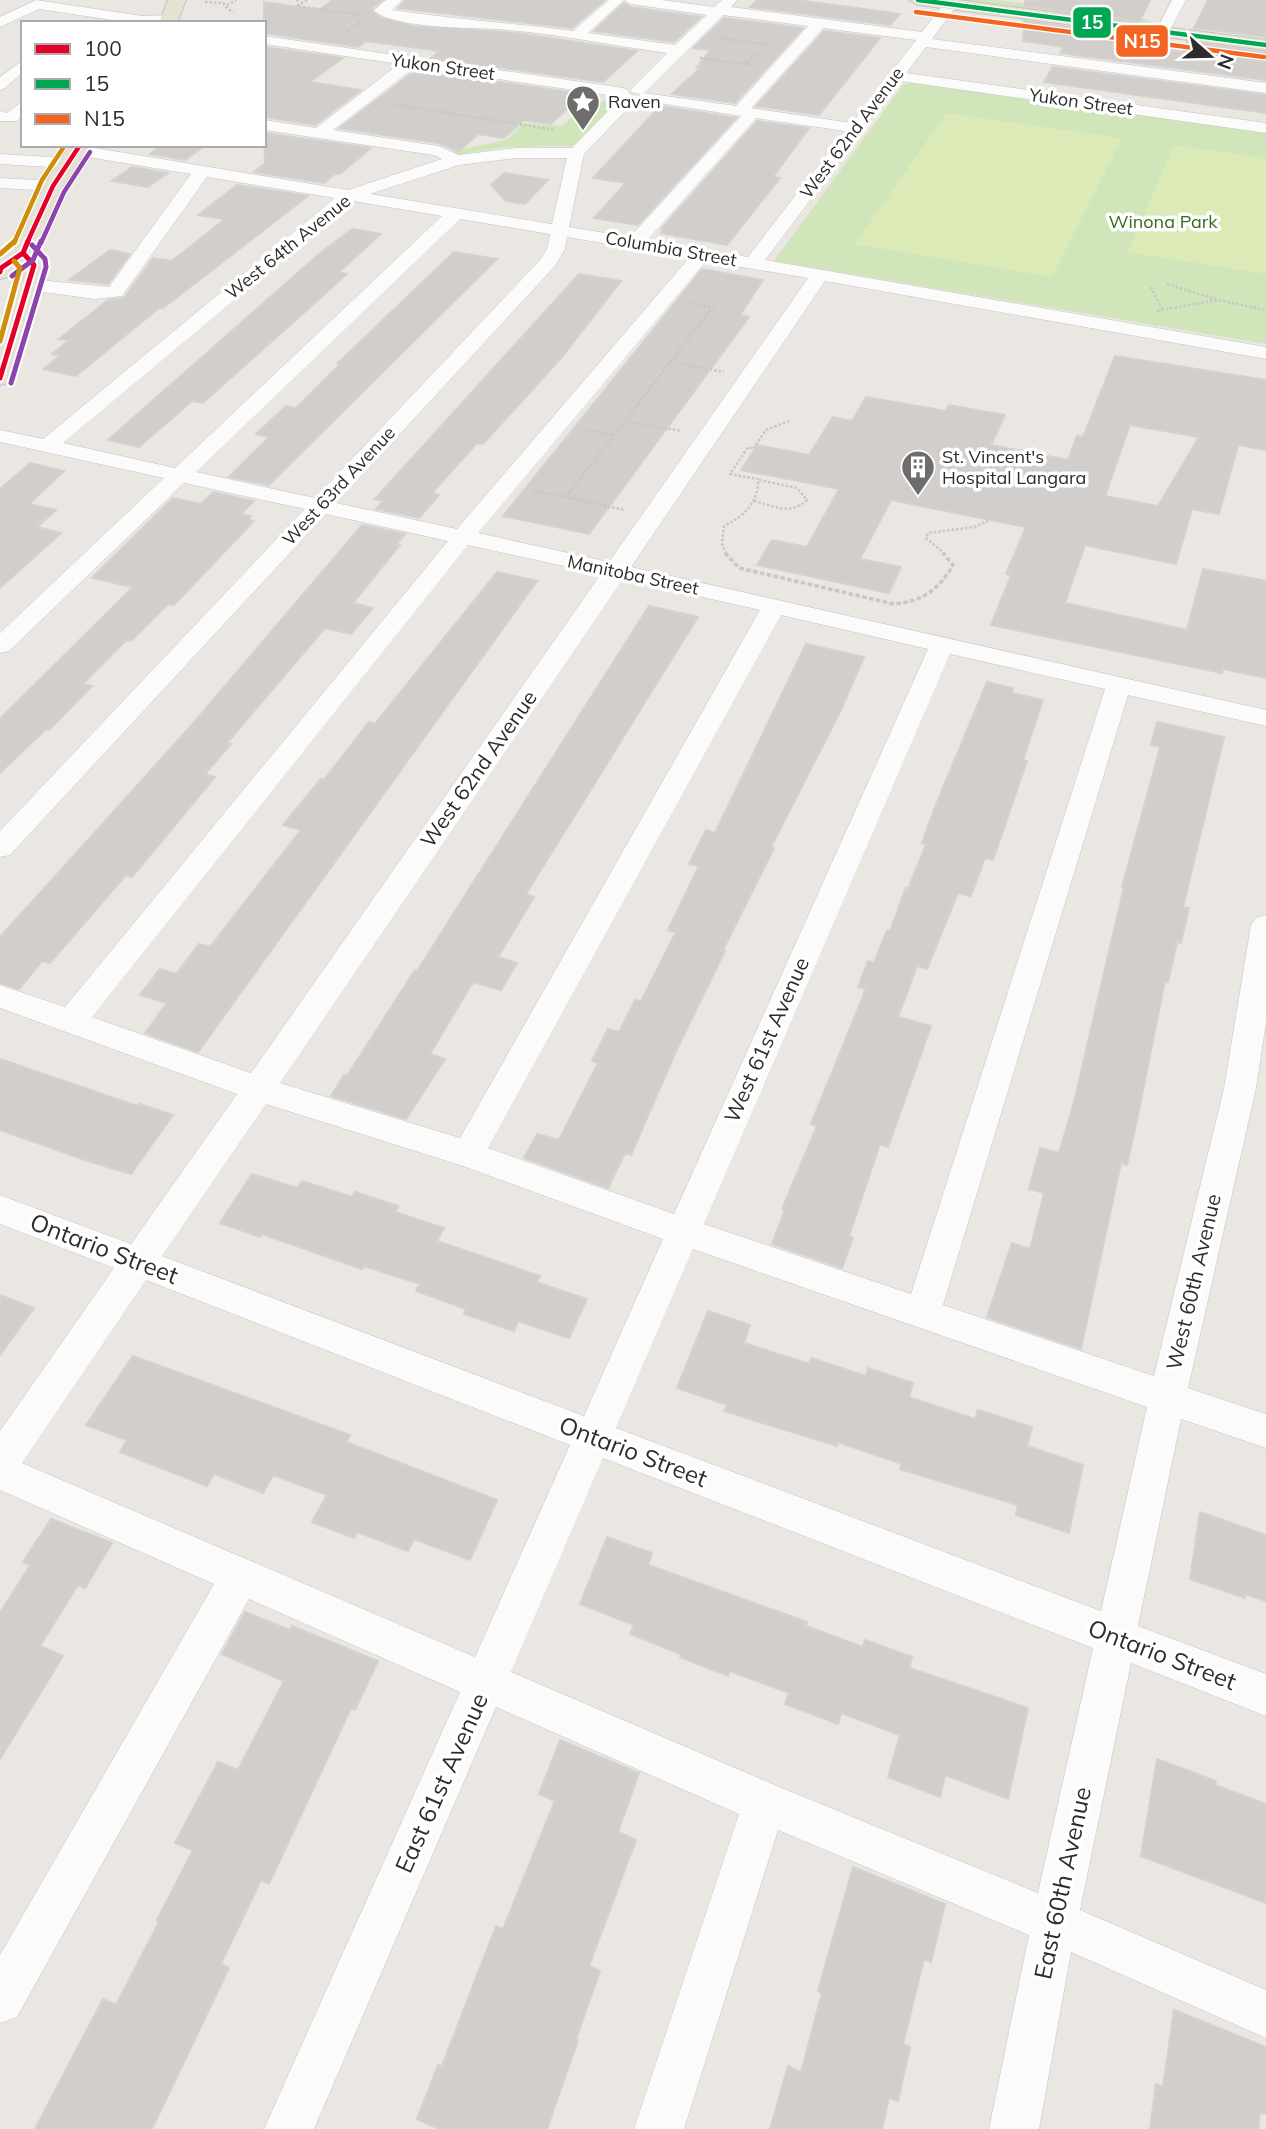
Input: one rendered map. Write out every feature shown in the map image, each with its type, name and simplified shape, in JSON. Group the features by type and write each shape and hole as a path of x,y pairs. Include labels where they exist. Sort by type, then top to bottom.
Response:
{"main road":[{"path":"169,21 177,0"},
{"path":"918,0 1166,25 1266,31"},
{"path":"1018,0 1266,45"},
{"path":"0,272 75,153"},
{"path":"0,378 34,265 11,253"}],"street":[{"path":"395,0 381,9 388,14 495,25 679,50"},
{"path":"576,36 617,0"},
{"path":"631,0 722,7 1266,88"},
{"path":"1166,25 1179,0"},
{"path":"0,23 37,4 57,3 142,20 169,21"},
{"name":"West 62nd Avenue","path":"753,263 951,4"},
{"path":"576,153 722,7"},
{"path":"320,133 362,100 451,44 497,8"},
{"path":"634,243 819,23"},
{"name":"Yukon Street","path":"266,40 856,128"},
{"path":"0,85 21,66"},
{"name":"Yukon Street","path":"895,76 1266,128"},
{"path":"266,125 438,151 457,160"},
{"path":"160,163 176,151"},
{"name":"Columbia Street","path":"0,159 75,153 160,163 1266,353"},
{"name":"West 64th Avenue","path":"47,446 350,195 457,160 517,153 576,153"},
{"name":"West 63rd Avenue","path":"0,848 548,263 556,249 576,153"},
{"path":"28,285 50,285 105,294 115,292 203,170"},
{"path":"0,183 53,186"},
{"path":"0,646 177,475 456,213"},
{"path":"71,1021 505,486 702,254"},
{"name":"West 62nd Avenue","path":"0,1464 820,275"},
{"name":"Manitoba Street","path":"0,436 774,606 1266,718"},
{"path":"468,1154 774,606"},
{"name":"West 61st Avenue","path":"593,1436 942,644"},
{"path":"923,1313 1119,684"},
{"name":"West 60th Avenue","path":"1116,1638 1167,1398 1240,1088 1266,925"},
{"path":"0,996 259,1089 468,1154 682,1231 1266,1431"},
{"name":"Ontario Street","path":"0,1209 1266,1695"},
{"name":"East 61st Avenue","path":"289,2129 488,1681 593,1436"},
{"path":"0,1472 765,1802 1266,2014"},
{"path":"0,2000 242,1575"},
{"name":"East 60th Avenue","path":"1014,2129 1054,1923 1116,1638"},
{"path":"659,2129 765,1802"}],"path":[{"path":"205,2 227,5 236,0"},
{"path":"307,0 297,6 369,16 340,37"},
{"path":"227,5 229,10 234,11"},
{"path":"719,38 781,47"},
{"path":"746,64 757,52"},
{"path":"700,58 779,68"},
{"path":"362,100 512,125 562,130"},
{"path":"1167,284 1218,300 1266,310"},
{"path":"1151,287 1163,310"},
{"path":"566,497 713,307 664,299"},
{"path":"1149,313 1218,300"},
{"path":"670,362 725,372"},
{"path":"624,421 682,431"},
{"path":"754,501 779,511 792,511 802,507 807,500 797,488 730,474 748,447 754,449 766,430 789,421"},
{"path":"758,480 758,496 734,521 724,526 720,547 730,562 751,573 894,605 931,593 949,575 953,565 950,558 929,542 926,538 928,533 974,527 988,522"},
{"path":"505,486 625,510"}],"green space":[{"path":"941,0 996,0 1144,19 1153,23 1150,25"},
{"name":"Winona Park","path":"912,83 1266,132 1266,344 774,261 903,85"},
{"path":"614,96 619,100 573,146 505,147 456,155 449,152 506,140 524,123 562,126 574,115"},
{"path":"946,113 1122,138 1052,277 855,244"},
{"path":"1174,145 1266,158 1266,274 1128,252"}],"building":[{"path":"333,0 382,0 372,8 373,12 382,18 413,26 516,33 637,51 603,82 431,58 440,51 366,41 358,47 266,33 264,2 319,10"},
{"path":"405,0 605,0 572,28 398,8"},
{"path":"757,0 798,0 900,14 890,25 750,7"},
{"path":"1025,0 1150,0 1140,21 1025,6"},
{"path":"1208,0 1266,0 1266,37 1194,28"},
{"path":"624,3 631,7 701,17 674,42 594,31"},
{"path":"724,18 803,28 735,103 672,94 700,68 697,67 710,50 693,48"},
{"path":"1024,21 1133,35 1129,44 1183,52 1187,42 1266,52 1266,80 1060,53 1064,47 1023,41"},
{"path":"824,31 880,38 819,115 756,106"},
{"path":"266,47 343,58 310,82 361,90 315,125 266,117"},
{"path":"1053,67 1266,95 1266,113 1044,82"},
{"path":"416,70 590,95 574,109 568,108 551,124 524,120 504,138 478,134 459,151 438,143 339,128"},
{"path":"660,106 736,118 638,225 594,218 626,183 593,178"},
{"path":"757,121 809,128 773,177 780,178 727,245 661,233 664,229 661,229"},
{"path":"266,133 371,148 340,174 335,174 324,183 254,172 265,163"},
{"path":"160,147 203,147 185,160 150,154"},
{"path":"132,167 168,173 148,187 112,181"},
{"path":"504,173 548,180 525,204 506,201 491,185"},
{"path":"237,185 308,196 163,308 159,308 76,376 43,369 60,356 52,354 69,340 59,339 108,300 124,298 153,258 172,261 225,219 198,215"},
{"path":"352,229 381,234 339,272 347,274 203,403 192,401 139,447 108,440 319,254"},
{"path":"110,250 130,254 108,284 69,280"},
{"path":"454,252 497,259 269,485 229,477 269,437 256,434 286,406 296,408 341,363 338,363"},
{"path":"702,269 763,280 740,315 749,317 589,534 503,516"},
{"path":"579,274 621,281 562,357 483,444 477,443 432,493 439,495 419,518 376,509 383,501 375,499"},
{"path":"1115,356 1266,380 1266,450 1238,445 1219,514 1192,509 1176,564 1085,545 1065,603 1187,630 1203,569 1266,581 1266,678 1223,669 1222,673 991,625 1011,575 1006,574 1026,527 891,500 860,559 901,567 889,593 757,565 772,540 807,547 839,489 741,470 757,445 809,455 833,417 852,421 866,397 946,411 949,405 1005,415 991,445 1068,460 1077,436 1083,437","holes":["1130,425 1199,437 1158,506 1105,496"]},
{"path":"30,463 64,471 29,504 56,510 37,527 61,533 0,588 0,489"},
{"path":"213,492 254,501 241,514 251,516 247,520 254,521 174,605 168,604 131,641 126,640 83,684 92,686 49,730 46,729 0,773 0,719 133,587 92,578 173,498 201,504"},
{"path":"362,525 405,534 397,544 400,545 353,603 373,608 351,634 325,628 227,743 231,744 205,774 215,777 132,877 126,875 50,963 42,961 19,989 0,983 0,937 190,727"},
{"path":"497,572 537,581 198,1052 145,1033 167,1003 140,995 160,969 176,974 199,944 210,947 301,830 283,825 321,779 324,780 369,722 375,724"},
{"path":"649,606 698,617 526,894 534,897 498,957 517,963 501,990 473,982 430,1054 445,1059 406,1119 331,1096 344,1075 347,1076 415,970 417,971"},
{"path":"806,644 864,657 841,710 771,847 774,848 723,950 725,951 677,1049 631,1155 625,1153 608,1188 524,1158 537,1134 559,1140 598,1063 592,1061 608,1029 619,1032 635,1000 641,1001 676,932 668,930 699,866 689,864 706,830 715,833"},
{"path":"987,682 1013,688 1012,693 1043,700 1023,760 1027,761 993,860 985,858 971,896 958,893 927,969 917,966 898,1017 931,1026 888,1147 880,1144 849,1236 853,1238 842,1268 772,1244 785,1210 782,1209 817,1126 811,1124 866,989 858,987 868,961 874,963 887,930 890,931 906,888 908,889 926,844 922,843 935,807"},
{"path":"1157,722 1224,737 1183,907 1189,908 1181,943 1177,942 1168,982 1165,981 1127,1165 1121,1163 1081,1349 987,1317 1012,1243 1030,1249 1044,1193 1029,1189 1040,1148 1059,1153 1074,1102 1122,887 1160,747 1151,745"},
{"path":"0,1059 137,1106 139,1104 173,1115 131,1174 88,1161 0,1130"},
{"path":"252,1174 297,1188 302,1181 352,1197 355,1192 398,1206 395,1212 444,1228 437,1241 540,1276 536,1282 587,1299 569,1338 518,1321 514,1331 464,1314 466,1309 416,1291 420,1284 364,1266 362,1269 262,1234 260,1237 220,1223"},
{"path":"0,1295 34,1308 0,1355"},
{"path":"708,1311 750,1325 744,1343 809,1364 811,1358 866,1376 868,1368 913,1383 909,1397 975,1419 978,1410 1032,1427 1027,1446 1083,1465 1069,1533 1016,1515 1018,1505 900,1469 902,1464 838,1442 837,1446 724,1411 727,1405 677,1388"},
{"path":"133,1356 350,1435 346,1442 497,1500 470,1560 414,1539 408,1551 357,1532 354,1538 312,1522 327,1495 273,1475 263,1493 214,1474 207,1486 120,1452 127,1440 86,1425"},
{"path":"1200,1512 1266,1535 1266,1601 1245,1594 1245,1598 1190,1579"},
{"path":"51,1519 112,1543 85,1588 78,1585 40,1646 63,1656 0,1759 0,1613 30,1565 23,1562"},
{"path":"607,1537 652,1553 648,1565 807,1622 806,1626 863,1647 865,1640 912,1657 909,1668 1028,1708 1008,1799 945,1775 940,1797 888,1777 900,1735 841,1713 838,1724 785,1704 789,1693 730,1671 728,1676 680,1657 681,1654 630,1634 634,1625 580,1604"},
{"path":"245,1612 290,1630 292,1626 378,1661 355,1710 351,1708 269,1884 261,1880 221,1964 229,1968 152,2129 35,2129 103,1999 116,2005 159,1922 157,1920 193,1850 175,1843 218,1762 238,1770 284,1681 222,1654"},
{"path":"560,1740 639,1773 618,1832 636,1840 589,1966 600,1971 547,2129 439,2129 417,2119 438,2065 442,2066 496,1926 503,1929 555,1801 539,1794"},
{"path":"1157,1759 1216,1781 1215,1785 1266,1804 1266,1903 1141,1856"},
{"path":"853,1867 945,1904 931,1962 924,1959 903,2044 910,2047 898,2101 889,2098 882,2129 770,2129 788,2066 801,2072 822,1993 818,1991"},
{"path":"1174,2010 1266,2047 1266,2114 1260,2112 1258,2129 1150,2129 1156,2084 1163,2087"}],"transit line":[{"name":"15","path":"918,0 1266,45"},
{"name":"N15","path":"916,12 1264,57"},
{"path":"0,254 13,245 42,180 64,147"},
{"name":"100","path":"0,272 1,268 23,253 53,186 79,147"},
{"path":"12,276 33,260 64,192 90,152"},
{"path":"11,383 46,267 45,259 32,245"},
{"name":"100","path":"0,378 34,265 23,253"},
{"path":"0,341 20,268 14,261"}],"place":[{"name":"Raven","path":"583,132"},
{"name":"St. Vincent's Hospital Langara","path":"918,497"}]}
